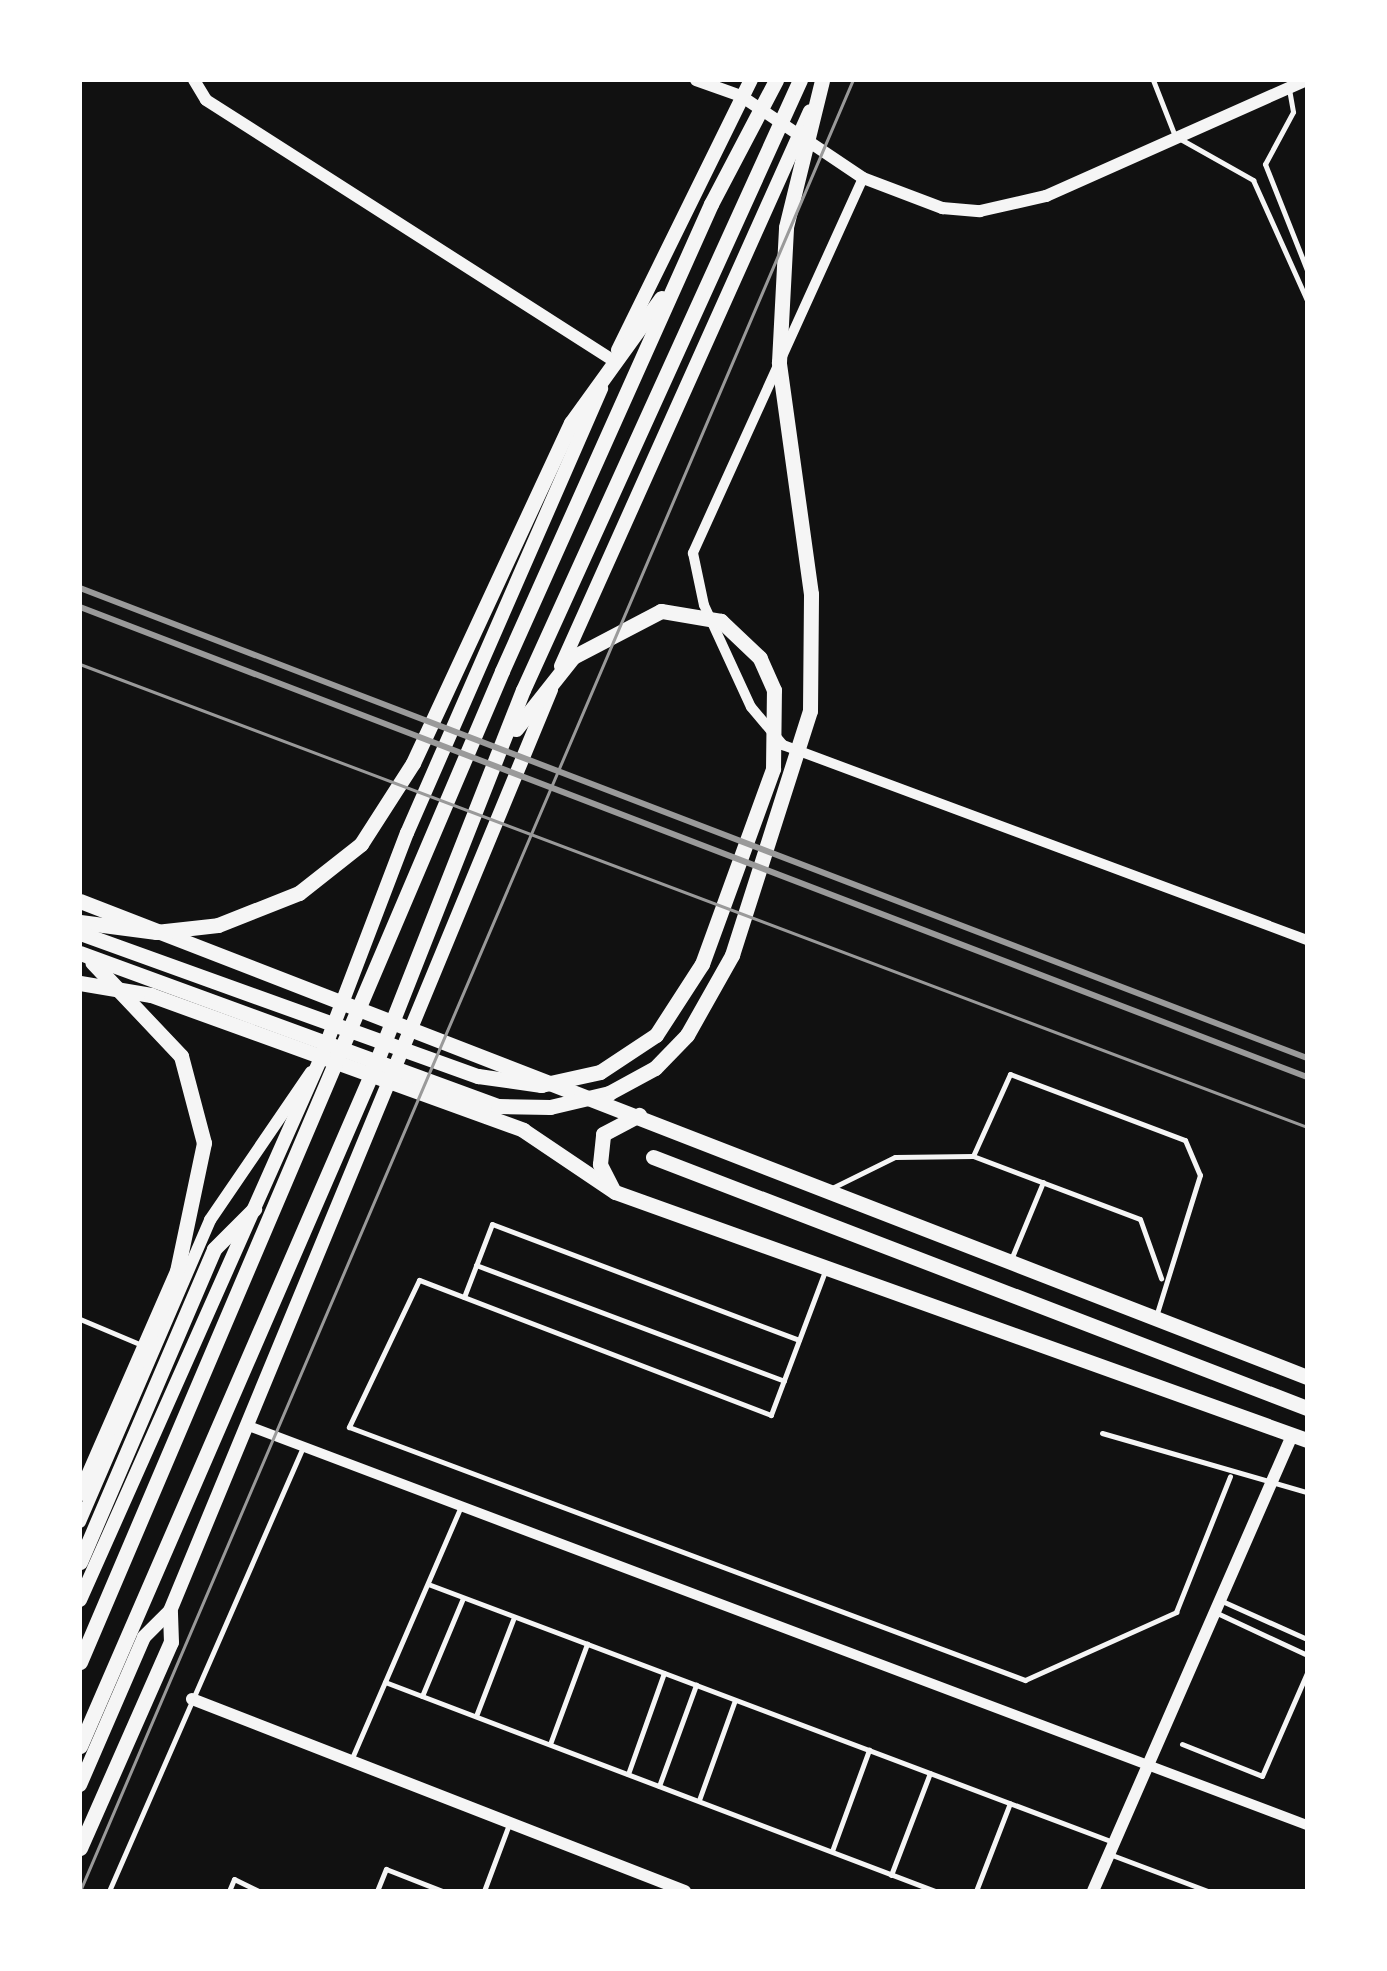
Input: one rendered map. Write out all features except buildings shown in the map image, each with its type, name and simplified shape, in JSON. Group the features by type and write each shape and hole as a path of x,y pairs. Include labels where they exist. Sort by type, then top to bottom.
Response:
{"main road":[{"path":"80,1600 322,1058 407,833 613,360 750,80"},
{"path":"80,1662 678,275 776,80"},
{"path":"80,1746 374,1068 491,769 800,80"},
{"path":"80,1785 144,1637 170,1611 412,1034 546,702 823,80"},
{"path":"81,953 498,1106 550,1107 609,1093 655,1068 688,1035 732,955 810,711 811,594 779,362 786,228 823,80"},
{"path":"80,922 156,932 229,922 299,893 361,844 413,763 571,424 678,275"},
{"path":"80,933 478,1076 541,1084 600,1072 656,1035 702,964 773,769 769,674 721,621 648,613 573,657 491,769"},
{"path":"80,901 412,1034 642,1115 1157,1313 1307,1378"},
{"path":"80,1493 177,1271 204,1144 194,1083 166,1032 81,953"},
{"path":"80,983 151,995 523,1130 615,1192 1299,1439"},
{"path":"615,1192 600,1164 603,1134 642,1115"},
{"path":"653,1157 1307,1408"},
{"path":"80,1562 214,1249 254,1209"},
{"path":"80,1848 171,1642 170,1611"}],"street":[{"path":"194,80 206,100 613,360"},
{"path":"696,80 740,96 796,141 863,178 942,208 1000,208 1307,80"},
{"path":"863,178 693,553 704,605 751,707 783,745 1307,940"},
{"path":"80,1522 210,1220 322,1058"},
{"path":"246,1425 1307,1825"},
{"path":"1093,1891 1270,1484 1299,1439"},
{"path":"192,1699 349,1764 685,1891"}],"lane":[{"path":"1153,80 1175,136 1253,180 1307,300"},
{"path":"1289,88 1293,112 1266,164 1307,270"},
{"path":"973,1156 1010,1074 1186,1140 1200,1175 1162,1280 1157,1313"},
{"path":"832,1188 895,1157 973,1156 1140,1219 1162,1280"},
{"path":"1012,1258 1043,1182"},
{"path":"464,1297 492,1224 800,1340"},
{"path":"476,1265 784,1381"},
{"path":"825,1271 771,1416 419,1280 349,1428 1025,1680 1176,1612 1230,1476"},
{"path":"80,1318 154,1350"},
{"path":"1102,1433 1230,1476 1307,1492"},
{"path":"109,1891 303,1448"},
{"path":"349,1764 460,1508"},
{"path":"428,1584 1010,1803 1208,1891"},
{"path":"422,1696 463,1598"},
{"path":"1217,1606 1307,1639"},
{"path":"1217,1606 1307,1655"},
{"path":"476,1716 514,1617"},
{"path":"550,1744 587,1644"},
{"path":"628,1774 664,1673"},
{"path":"1182,1744 1262,1776 1307,1673"},
{"path":"385,1682 935,1891"},
{"path":"659,1786 696,1685"},
{"path":"698,1801 735,1700"},
{"path":"832,1852 869,1750"},
{"path":"892,1874 930,1773"},
{"path":"976,1891 1010,1803"},
{"path":"484,1891 509,1824"},
{"path":"378,1891 386,1870 442,1891"},
{"path":"229,1891 234,1879 259,1891"}],"tram line":[{"path":"80,1891 853,80"},
{"path":"80,664 1307,1127"}],"railway":[{"path":"80,588 1307,1058"},
{"path":"80,607 1307,1077"}]}
